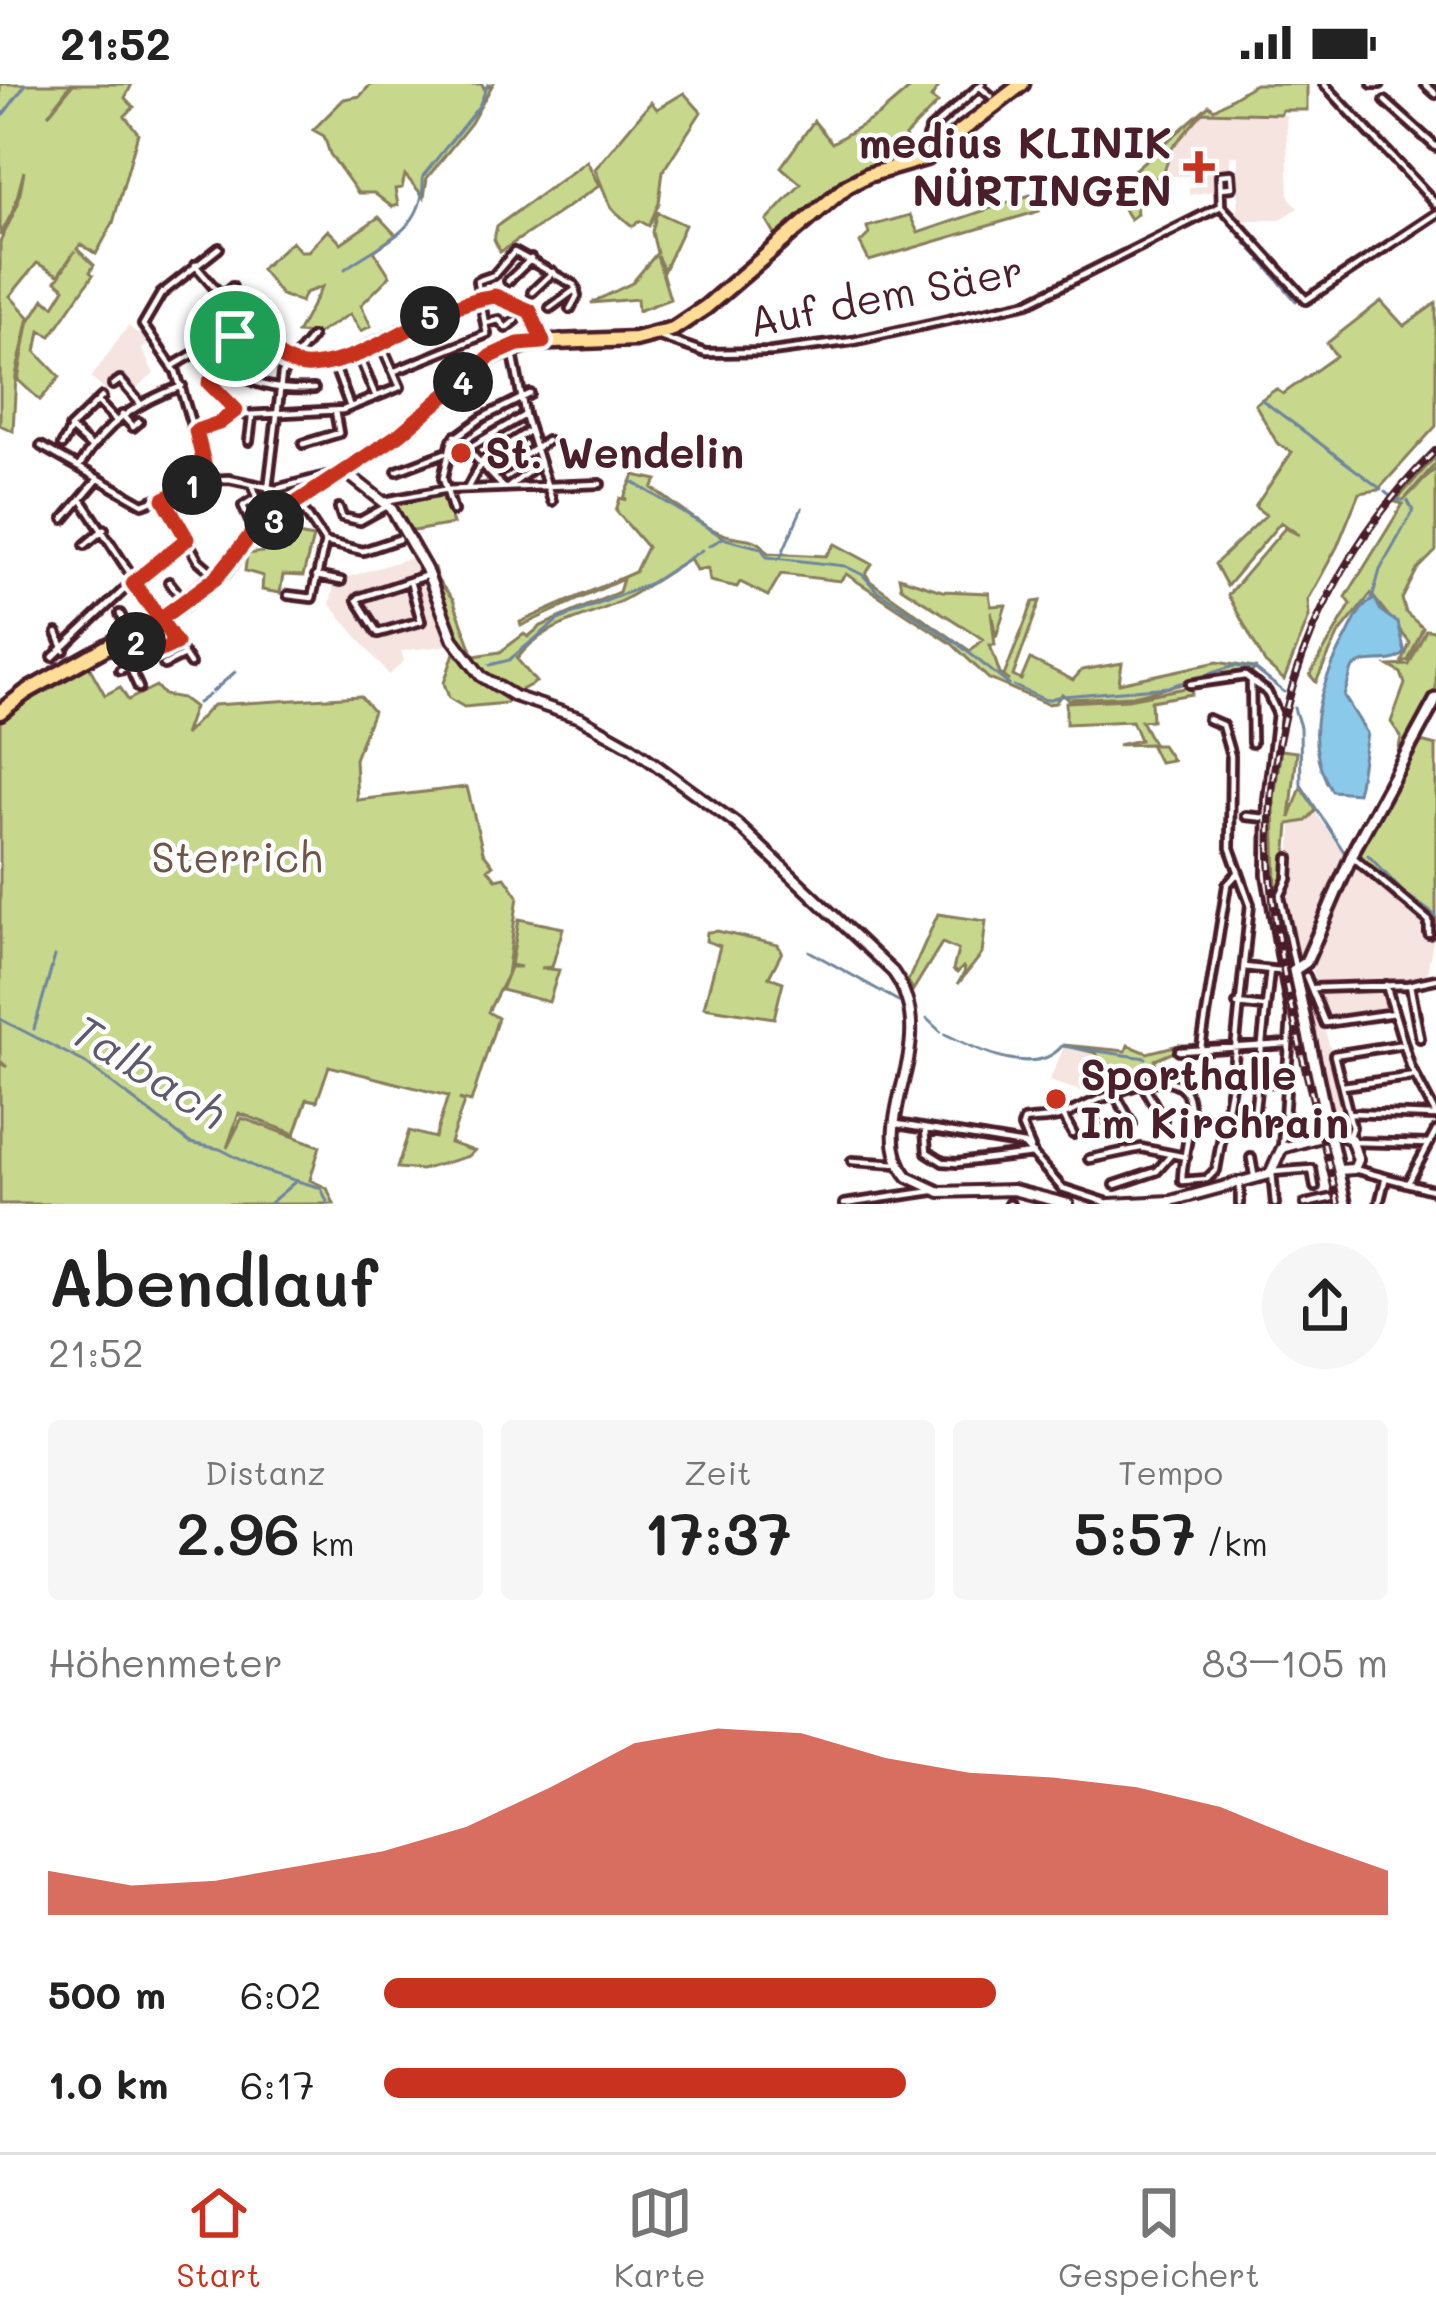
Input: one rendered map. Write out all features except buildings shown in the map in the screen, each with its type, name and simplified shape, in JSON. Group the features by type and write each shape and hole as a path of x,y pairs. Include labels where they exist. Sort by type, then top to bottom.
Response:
{"main road":[{"path":"0,712 41,683 184,602 216,578 261,527 314,484 412,424 491,356 518,344 672,333 847,186 926,158 1022,84"},
{"path":"1345,1204 1301,972 1353,851 1436,699"}],"street":[{"path":"1324,84 1436,204"},
{"path":"1425,84 1436,94"},
{"path":"932,147 930,130 981,85 991,96"},
{"path":"1385,101 1436,146"},
{"path":"1221,188 1221,206 1306,300 1436,214"},
{"name":"Auf dem Säer","path":"672,333 686,348 731,356 836,344 1029,302 1221,206"},
{"path":"208,480 182,386 173,366 144,331 143,322 161,294 219,248"},
{"path":"394,371 485,337 476,281 494,275 512,253 531,259 576,289"},
{"path":"508,281 531,259"},
{"path":"195,265 223,295 243,335"},
{"path":"532,292 553,272"},
{"path":"232,287 193,326 207,346 258,386 278,391 314,389"},
{"path":"550,308 576,289"},
{"path":"570,309 576,289"},
{"path":"173,366 207,346 243,335 301,367 333,362 429,316 481,298 503,296 524,306 538,322 543,342"},
{"path":"486,323 499,320 506,328 516,320"},
{"path":"255,339 266,326"},
{"path":"268,489 278,391 288,363 312,337"},
{"path":"226,362 209,383 236,410 252,416 335,411 400,387 380,342"},
{"path":"358,354 376,398"},
{"path":"514,359 529,431 552,501"},
{"path":"333,362 350,408"},
{"path":"113,386 121,380 139,402"},
{"path":"79,466 91,447 139,402 182,386"},
{"path":"453,511 443,490 445,453 455,436 530,394"},
{"path":"62,445 100,399 119,418 136,425 125,435"},
{"path":"196,431 219,423 236,410"},
{"path":"303,443 339,434 335,411"},
{"path":"469,448 525,415"},
{"path":"249,441 252,416"},
{"path":"71,429 91,447"},
{"path":"466,489 482,461 529,431"},
{"path":"455,436 506,486 508,497"},
{"path":"495,475 547,441"},
{"path":"41,446 143,504 208,480 229,478 268,489 314,484"},
{"path":"397,472 445,453"},
{"path":"506,486 540,463"},
{"path":"337,473 387,503 428,575 450,632 470,664 494,686 601,727 728,818 887,965 904,990 913,1029 892,1141 898,1164 914,1183 933,1190 1028,1192 1068,1204"},
{"path":"64,519 98,479"},
{"path":"339,508 342,517 360,521 387,503 443,490 600,484"},
{"path":"530,485 531,495"},
{"path":"253,487 261,527"},
{"path":"476,488 478,497"},
{"path":"257,497 243,506 261,527"},
{"path":"164,499 216,578"},
{"path":"298,501 325,542 363,551 399,538"},
{"path":"83,502 190,664"},
{"path":"85,545 104,529"},
{"path":"53,657 187,539"},
{"path":"288,595 312,598 325,542"},
{"path":"410,581 422,616 418,623 378,633 358,605 359,598 410,581 428,575"},
{"path":"316,576 341,581"},
{"path":"170,582 184,602"},
{"path":"121,614 144,658"},
{"path":"56,634 64,650"},
{"path":"121,670 176,643"},
{"path":"164,665 184,656"},
{"path":"129,666 140,688"},
{"path":"1190,684 1227,675 1251,680 1267,692 1277,713 1266,818 1267,891 1291,1016 1282,1148 1274,1168 1276,1204"},
{"path":"1251,680 1252,743"},
{"path":"1208,719 1222,725 1230,744 1228,838 1250,904 1232,1080 1214,1174 1182,1181 1186,1093 1169,1082 1142,1083 1063,1115 1024,1121 1025,1134 1032,1151 1062,1188 1111,1204 1153,1203 1240,1182 1274,1168 1312,1169 1315,1187"},
{"path":"1246,816 1266,818"},
{"path":"1353,851 1430,922 1430,934"},
{"path":"1289,858 1288,879 1280,893 1289,956 1314,988 1325,1023 1394,1013"},
{"path":"1201,1047 1227,884 1237,874"},
{"path":"1242,967 1280,970"},
{"path":"1254,1118 1270,970"},
{"path":"1314,988 1409,985 1436,979"},
{"path":"1349,1113 1436,1116 1415,1076 1385,985"},
{"path":"1409,985 1420,1039"},
{"path":"1237,1004 1264,1007"},
{"path":"1179,1051 1289,1042"},
{"path":"1354,1169 1358,1160 1334,1054 1404,1044"},
{"path":"1342,1086 1415,1076"},
{"path":"1232,1080 1286,1084"},
{"path":"1142,1083 1163,1120"},
{"path":"1114,1092 1132,1124"},
{"path":"1090,1105 1102,1129"},
{"path":"1063,1115 1073,1134"},
{"path":"1232,1116 1283,1121"},
{"path":"894,1123 1015,1142 1032,1151"},
{"path":"925,1130 927,1152 944,1162 1032,1151"},
{"path":"1408,1183 1436,1131"},
{"path":"1015,1142 1025,1134"},
{"path":"1282,1148 1331,1134 1429,1144"},
{"path":"1089,1159 1141,1148 1186,1157"},
{"path":"1115,1185 1156,1171 1170,1156"},
{"path":"1251,1158 1254,1175"},
{"path":"852,1161 898,1164"},
{"path":"1338,1170 1354,1169 1436,1191"},
{"path":"1379,1204 1385,1180"},
{"path":"1240,1182 1240,1204"},
{"path":"844,1204 915,1200 933,1190"},
{"path":"976,1202 978,1190"},
{"path":"1305,1204 1332,1198"}],"shaded area":[{"name":"medius KLINIK NÜRTINGEN","path":"1203,113 1286,115 1289,197 1298,208 1280,220 1238,220 1238,156 1230,156 1230,173 1219,174 1219,190 1189,195 1189,187 1197,186 1196,176 1166,176 1173,149"},
{"path":"128,326 149,342 142,350 154,374 133,392 120,378 106,391 91,378"},
{"path":"416,556 451,645 401,651 404,661 389,675 330,604 335,581"},
{"path":"1315,812 1345,856 1357,856 1370,865 1436,923 1426,980 1383,984 1389,1013 1326,1021 1311,962 1292,949 1284,891 1290,878 1292,820"},
{"path":"1317,1005 1336,1067 1348,1131 1331,1130 1307,1026 1312,1024 1307,1008"},
{"path":"1064,1047 1097,1052 1124,1067 1127,1085 1100,1097 1049,1081"}],"green space":[{"path":"0,84 71,84 48,115 73,84 132,84 125,98 134,107 125,116 138,133 113,223 96,254 81,244 77,249 94,265 93,275 51,336 40,331 36,352 60,377 40,400 18,380 28,324 44,299 54,306 65,288 56,281 75,251 58,275 37,263 10,296 29,317 16,375 13,431 0,425 0,242 18,204 24,171 14,209 0,236"},
{"path":"371,84 482,84 484,88 493,84 471,123 427,178 424,197 405,175 402,188 395,189 398,205 392,207 374,193 358,193 330,154 324,136 313,130 344,99 360,96"},
{"path":"915,84 941,84 931,98 938,103 905,136 914,158 874,171 778,240 767,221 801,184 781,167 814,121 832,143 879,115"},
{"path":"1255,84 1307,84 1307,110 1203,112 1172,148 1162,178 1134,179 1137,214 1130,219 1109,186 1126,177 1209,105 1214,109"},
{"path":"684,93 701,112 663,171 659,203 649,226 640,221 632,226 611,208 595,169 651,102 657,109"},
{"path":"587,161 599,186 500,252 494,239 497,226"},
{"path":"1030,195 1039,211 869,261 860,243 869,234 867,227 910,215 918,233"},
{"path":"657,212 685,225 664,270 657,256 670,299 638,311 637,299 591,303 632,283 657,253 652,232"},
{"path":"379,217 396,235 374,251 390,276 361,305 371,326 361,331 350,314 317,334 297,333 322,287 305,293 301,302 281,295 261,269 292,241 300,251 308,251 328,230 341,243"},
{"path":"1381,301 1404,326 1436,303 1436,426 1378,490 1359,493 1308,600 1309,617 1284,680 1265,663 1228,595 1285,528 1299,535 1281,522 1227,586 1215,564 1266,515 1255,507 1292,452 1277,443 1255,404 1276,389 1283,394 1336,356 1327,343"},
{"path":"1436,456 1436,463 1404,500 1436,468 1436,551 1417,570 1402,599 1406,613 1423,628 1408,661 1402,663 1410,643 1371,594 1338,635 1316,682 1310,675 1351,604 1346,597 1403,504 1395,502"},
{"path":"634,475 657,480 652,488 707,526 755,541 768,553 826,556 835,544 872,564 866,574 870,581 970,651 983,639 901,587 899,577 942,591 989,593 991,606 1006,605 996,637 991,611 995,645 990,645 1000,674 1009,681 1004,676 1033,602 1040,601 1013,676 1021,680 1030,659 1073,680 1082,670 1122,663 1119,683 1217,662 1255,668 1250,675 1224,674 1133,696 1068,699 1062,694 1055,703 1047,704 989,679 951,643 846,574 840,581 781,574 768,596 740,582 737,587 710,581 708,568 696,570 690,558 625,599 567,623 528,646 517,659 536,682 514,694 470,656 451,625 429,570 434,568 453,599 474,656 500,652 524,634 528,637 541,626 619,592 623,579 521,626 520,622 635,572 647,547 616,511 620,498 627,500"},
{"path":"443,493 453,524 408,532 393,504"},
{"path":"293,534 313,538 303,576 283,575 280,593 262,590 263,576 245,571 247,554 263,552 265,546 289,550"},
{"path":"1426,630 1436,631 1436,694 1395,768 1401,737 1391,722 1405,684 1401,673 1389,666 1409,665"},
{"path":"455,650 479,679 510,699 507,703 464,707 449,698 444,683"},
{"name":"Sterrich","path":"87,663 105,695 120,687 128,700 156,686 164,695 182,698 194,707 184,735 213,705 360,696 373,711 355,759 357,800 467,787 483,852 493,865 488,869 496,879 505,877 518,896 507,975 488,1012 498,1018 471,1102 459,1099 464,1102 450,1143 474,1151 469,1156 421,1170 397,1168 409,1131 435,1138 448,1096 329,1066 317,1101 307,1099 295,1134 239,1113 227,1148 242,1118 320,1146 310,1180 327,1188 334,1204 0,1204 0,1063 7,1067 0,1061 0,719"},
{"path":"1190,687 1192,694 1151,701 1152,720 1141,721 1154,745 1162,745 1172,760 1159,762 1150,744 1118,745 1140,740 1132,721 1066,724 1066,702 1128,699"},
{"path":"1417,741 1436,746 1436,924 1400,897 1357,851"},
{"path":"1281,750 1297,752 1290,818 1301,787 1316,810 1306,821 1289,824 1284,886 1276,890 1274,798"},
{"path":"938,914 986,921 982,954 958,984 965,971 963,967 957,973 953,970 958,950 942,943 913,990 908,981"},
{"path":"519,919 563,928 552,967 540,968 559,970 549,1002 501,990 510,967 521,967 511,965"},
{"path":"707,932 778,945 782,952 769,977 783,982 774,1018 704,1007 720,946 706,941"},
{"path":"1063,1045 1126,1051 1128,1045 1147,1053 1179,1045 1179,1050 1155,1060 1158,1079 1141,1081 1141,1076 1102,1063 1096,1053"}],"water":[{"path":"1375,599 1381,611 1398,623 1405,653 1352,669 1344,696 1367,733 1359,785 1357,793 1332,791 1317,752 1317,713 1337,654 1358,614"}],"waterway":[{"path":"0,119 26,84"},
{"path":"345,269 409,223 422,195 423,176 479,106 488,84"},
{"path":"1245,242 1258,256"},
{"path":"1261,260 1296,301"},
{"path":"1262,400 1381,489"},
{"path":"633,482 726,539 761,548 767,557 845,566 863,575 876,590 957,643 1009,685"},
{"path":"1385,492 1390,496"},
{"path":"1396,500 1403,500"},
{"path":"1372,599 1380,570 1413,511 1408,501"},
{"path":"781,556 802,508"},
{"path":"709,546 723,538"},
{"path":"490,665 509,660 558,620 651,583 702,550"},
{"path":"1063,696 1168,687 1234,666 1255,669 1284,692"},
{"path":"212,692 235,672"},
{"path":"1014,686 1046,700 1061,696"},
{"path":"198,703 209,695"},
{"path":"1294,708 1300,727 1301,785 1346,855"},
{"path":"1368,855 1403,892 1436,916"},
{"path":"809,951 900,1002"},
{"path":"34,1029 55,956"},
{"name":"Talbach","path":"0,1019 84,1062 190,1143 220,1149 261,1170 321,1188 328,1204"},
{"path":"927,1019 941,1032"},
{"path":"945,1034 1021,1061 1050,1056 1062,1046 1146,1058"},
{"path":"269,1204 296,1181"}],"railway":[{"path":"1338,1204 1278,938 1270,836 1274,775 1285,714 1327,600 1394,496 1436,450"}],"place":[{"name":"medius KLINIK NÜRTINGEN","path":"1199,167"},
{"name":"St. Wendelin","path":"461,453"},
{"name":"Sporthalle Im Kirchrain","path":"1056,1099"}],"route":[{"path":"235,336 207,346 226,362 209,383 236,410 219,423 196,431 208,480 164,499 187,539 133,583 160,619 132,634 144,658 176,643 160,619 216,578 254,531 400,434 491,356 518,344 543,342 530,311 503,296 481,298 429,316 358,354 312,366 288,363 255,339 235,336"}]}
